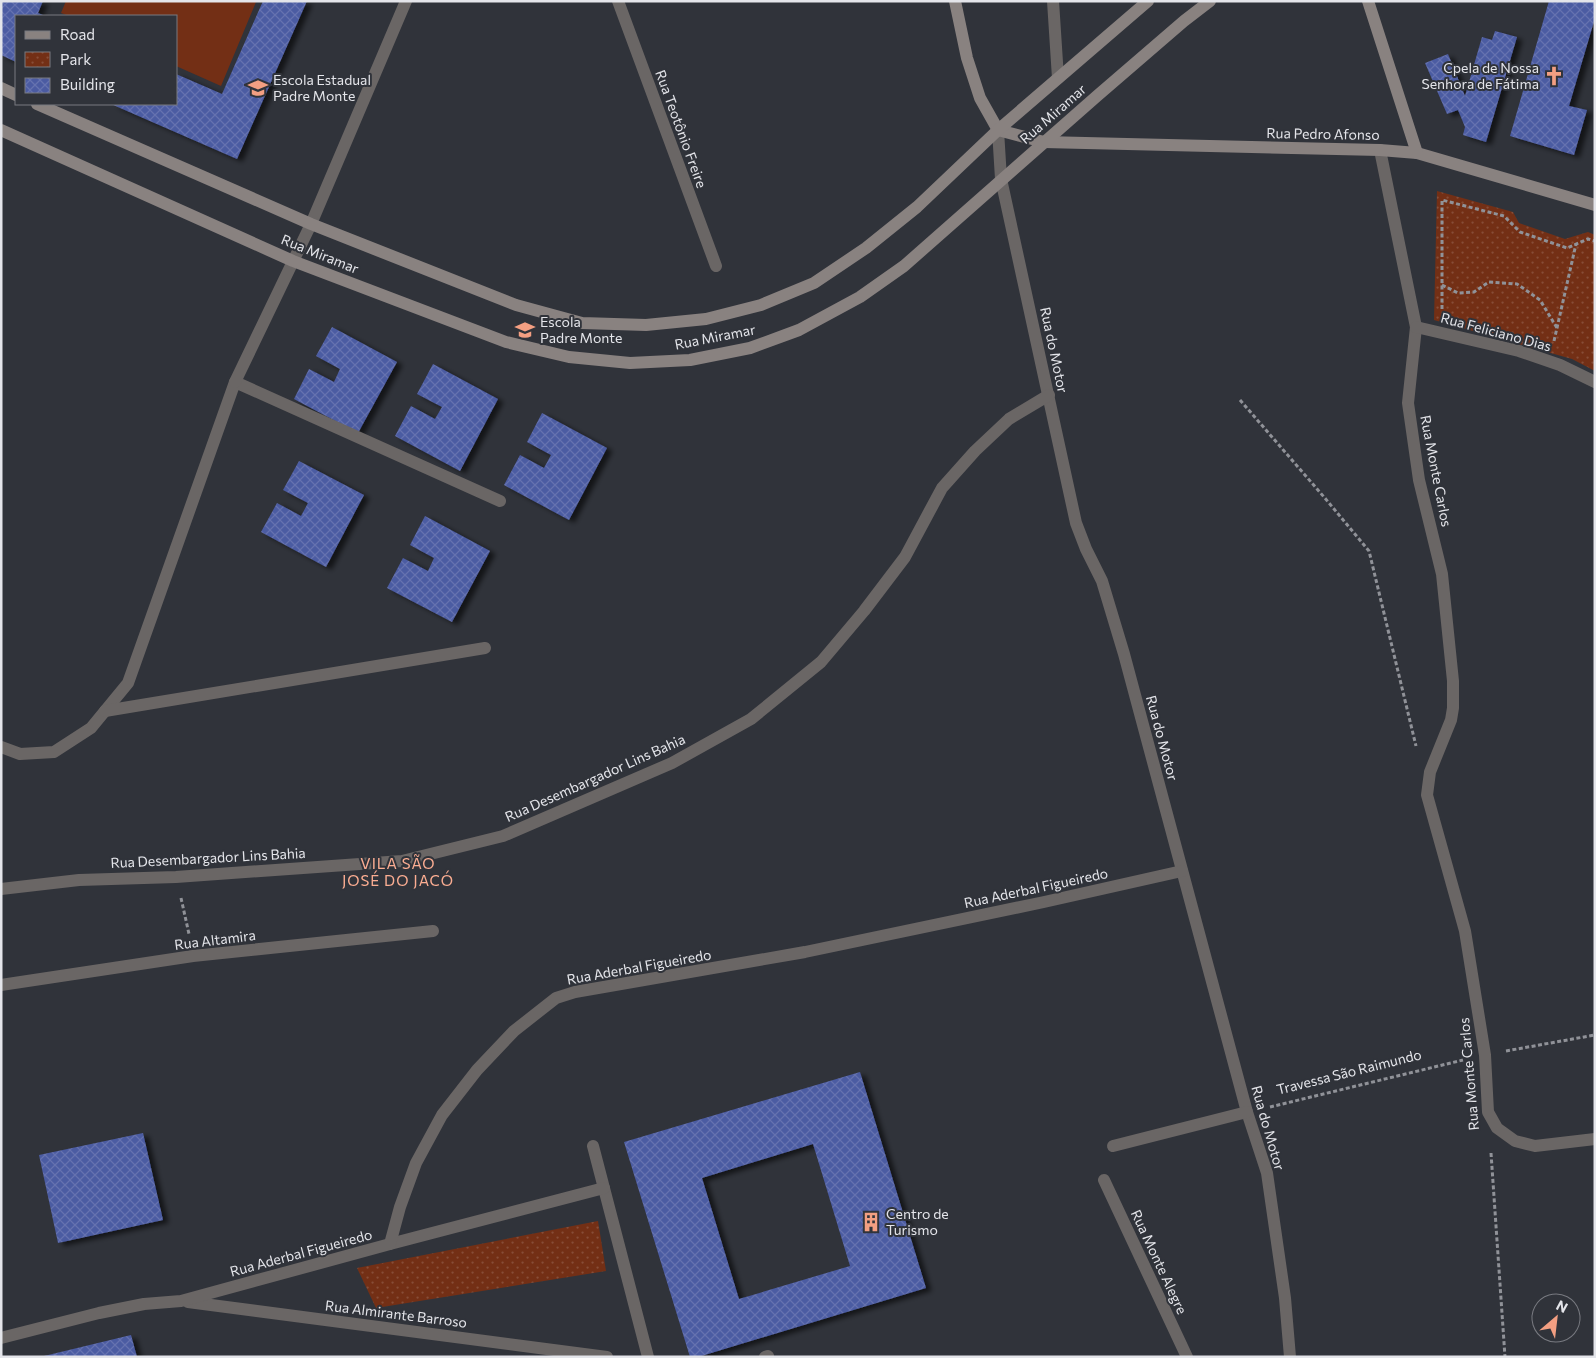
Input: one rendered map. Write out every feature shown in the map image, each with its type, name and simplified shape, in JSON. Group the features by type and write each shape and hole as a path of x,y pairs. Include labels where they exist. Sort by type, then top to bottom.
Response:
{"main road":[{"path":"955,1 967,58 980,98 998,130"},
{"name":"Rua Miramar","path":"39,105 311,224 516,304 582,323 646,325 706,319 761,305 814,283 866,248 918,208 998,130 1148,1"},
{"name":"Rua Miramar","path":"1,130 294,261 506,342 569,357 630,363 690,360 750,348 799,330 860,297 904,266 1001,179 1177,27 1210,1"},
{"path":"1368,1 1417,153"},
{"path":"1,88 15,95"},
{"name":"Rua Pedro Afonso","path":"998,130 1044,142 1380,150 1417,153 1595,205"}],"street":[{"path":"1,747 20,754 54,752 91,728 128,683 235,382 311,224 406,1"},
{"name":"Rua Teotônio Freire","path":"618,1 716,266"},
{"path":"1053,1 1058,78"},
{"name":"Rua do Motor","path":"998,130 1001,179 1076,523 1108,599 1247,1112 1267,1173 1285,1298 1290,1357"},
{"name":"Rua Monte Carlos","path":"1380,150 1416,327 1408,403 1419,480 1442,574 1452,681 1453,708 1451,720 1430,772 1427,795 1465,931 1485,1055 1488,1112 1497,1128 1515,1141 1535,1146 1595,1140"},
{"name":"Rua Feliciano Dias","path":"1416,327 1519,351 1560,365 1595,382"},
{"path":"235,382 500,501"},
{"name":"Rua Desembargador Lins Bahia","path":"1,889 79,880 176,877 402,861 503,836 672,763 750,719 821,662 864,611 905,557 942,488 975,451 1009,419 1049,395"},
{"path":"105,711 485,648"},
{"name":"Rua Aderbal Figueiredo","path":"1,1338 99,1313 144,1304 181,1301 390,1244 400,1206 416,1163 442,1115 477,1070 514,1031 556,998 585,991 805,952 1182,871"},
{"name":"Rua Altamira","path":"1,984 193,956 433,931"},
{"path":"1113,1146 1247,1112"},
{"path":"593,1146 648,1357"},
{"name":"Rua Monte Alegre","path":"1104,1180 1187,1357"},
{"path":"390,1244 604,1188"},
{"name":"Rua Almirante Barroso","path":"181,1301 607,1357"}],"path":[{"path":"1442,316 1442,200 1504,216 1520,232 1568,248 1588,239 1595,241"},
{"path":"1553,348 1576,244"},
{"path":"1442,285 1458,293 1474,292 1489,282 1517,284 1540,300 1557,328"},
{"path":"1240,400 1324,496 1369,552 1416,748"},
{"path":"176,877 193,956"},
{"name":"Travessa São Raimundo","path":"1247,1112 1485,1055 1595,1035"},
{"path":"1491,1151 1505,1357"}],"green space":[{"path":"66,1 256,2 221,86 178,67 178,15 66,15 61,13"},
{"path":"1437,191 1513,212 1519,223 1565,239 1588,232 1595,235 1595,371 1572,359 1434,320"},
{"path":"598,1221 606,1271 376,1308 357,1268"}],"building":[{"path":"1,1 43,1 38,13 43,15 15,15 15,62 1,55"},
{"path":"263,1 307,1 237,159 113,105 178,105 178,75 222,94"},
{"path":"1549,1 1595,1 1595,18 1569,106 1587,110 1574,155 1510,136"},
{"path":"1495,31 1517,37 1486,142 1463,135 1465,127 1458,110 1447,114 1425,63 1448,54 1465,96 1482,37 1492,40"},
{"path":"332,327 397,362 358,433 294,399 309,369 334,382 340,369 316,356"},
{"path":"433,364 498,399 460,471 395,436 411,406 435,419 442,407 417,394"},
{"path":"542,413 607,448 569,520 504,485 520,455 544,468 551,455 527,442"},
{"path":"299,461 364,495 326,567 261,532 277,503 301,516 308,503 283,490"},
{"path":"425,516 490,551 452,622 387,588 403,558 428,571 434,558 410,545"},
{"name":"Centro de Turismo","path":"860,1072 926,1288 698,1357 690,1357 624,1142","holes":["813,1144 850,1266 739,1299 702,1178"]},
{"path":"143,1133 163,1220 58,1243 39,1155"},
{"path":"131,1335 137,1357 44,1357 44,1356"}],"place":[{"name":"Cpela de Nossa Senhora de Fátima","path":"1554,76"},
{"name":"Escola Estadual Padre Monte","path":"258,88"},
{"name":"Escola Padre Monte","path":"525,330"},
{"name":"Centro de Turismo","path":"871,1222"}],"district":[{"name":"VILA SÃO JOSÉ DO JACÓ","path":"398,872"}]}
